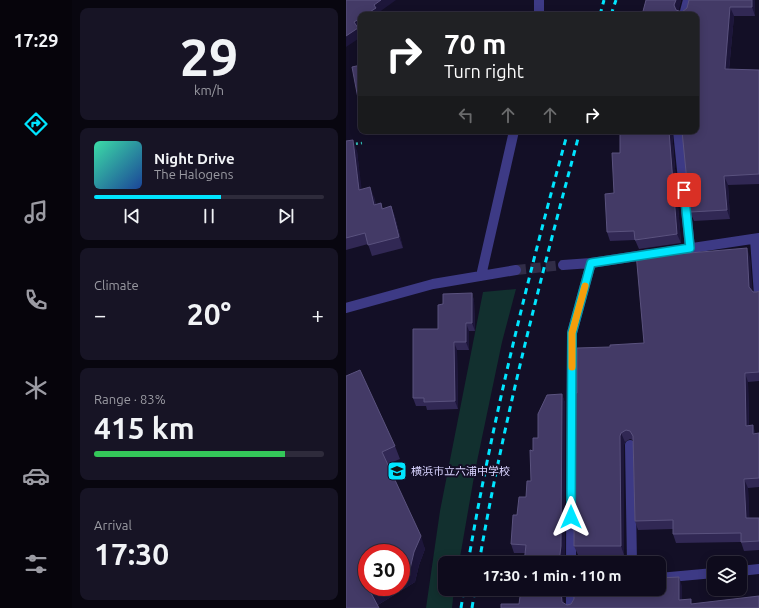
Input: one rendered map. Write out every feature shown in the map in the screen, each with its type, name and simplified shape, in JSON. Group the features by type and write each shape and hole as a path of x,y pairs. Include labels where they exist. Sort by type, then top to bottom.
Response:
{"street":[{"path":"539,0 539,12"},
{"path":"685,12 688,0"},
{"path":"482,276 513,134"},
{"path":"678,134 690,248"},
{"path":"563,265 591,263 757,238 759,295"},
{"path":"571,556 572,333 591,263"},
{"path":"346,308 433,284 516,270"},
{"path":"630,445 632,556"},
{"path":"747,570 759,569"},
{"path":"666,577 707,574"},
{"path":"571,596 571,608"}],"path":[{"path":"346,145 362,143"}],"green space":[{"path":"516,289 502,342 475,471 460,556 438,556 438,596 453,596 452,608 426,608 440,511 483,292"}],"building":[{"path":"346,0 381,0 374,5 376,8 370,12 358,12 358,20 354,22 358,28 346,36"},
{"path":"646,0 676,0 674,5 676,10 682,12 643,12"},
{"path":"689,0 752,0 752,7 730,7 725,69 759,70 759,174 724,176 727,210 690,212 682,134 699,134 699,12 682,12 687,8"},
{"path":"358,66 358,98 352,67"},
{"path":"620,134 669,134 677,234 635,240 634,231 607,232 605,194 614,193 612,153 620,153"},
{"path":"353,140 359,190 370,187 374,205 381,203 382,209 391,206 399,237 368,245 365,233 346,238 346,141"},
{"path":"678,247 678,254 747,248 749,287 753,292 759,291 759,372 745,373 746,426 753,425 753,434 759,433 759,478 744,479 746,518 759,518 759,541 741,542 741,533 673,534 673,520 635,521 633,436 630,431 626,430 621,433 620,436 621,546 574,546 575,393 577,393 577,348 610,347 610,345 644,343 636,253"},
{"path":"472,293 472,323 466,323 466,342 454,342 455,401 424,402 424,398 413,398 413,329 438,329 438,305 443,304 443,294"},
{"path":"360,370 395,446 382,452 421,536 414,552 410,569 410,544 358,544 358,596 373,596 379,608 346,608 346,376"},
{"path":"562,394 560,556 525,556 526,545 511,544 513,515 517,515 519,497 526,497 527,481 531,481 530,450 533,451 533,438 538,438 538,414 547,395"},
{"path":"679,577 679,600 691,599 691,604 759,596 759,608 501,608 501,604 519,604 520,596 561,596 562,602 567,605 571,604 574,596 666,596 666,578"}],"tunnel":[{"path":"516,270 563,265"}],"railway":[{"path":"601,12 604,0"},
{"path":"612,12 616,0"},
{"path":"469,556 500,400 539,238 567,134"},
{"path":"480,556 512,400 538,292 579,134"},
{"path":"461,608 463,596"},
{"path":"472,608 474,596"}],"slow traffic":[{"path":"572,367 572,333 585,286"}],"place":[{"name":"横浜市立六浦中学校","path":"397,471"}],"route":[{"path":"571,517 572,333 591,263 690,248 684,190"}]}
